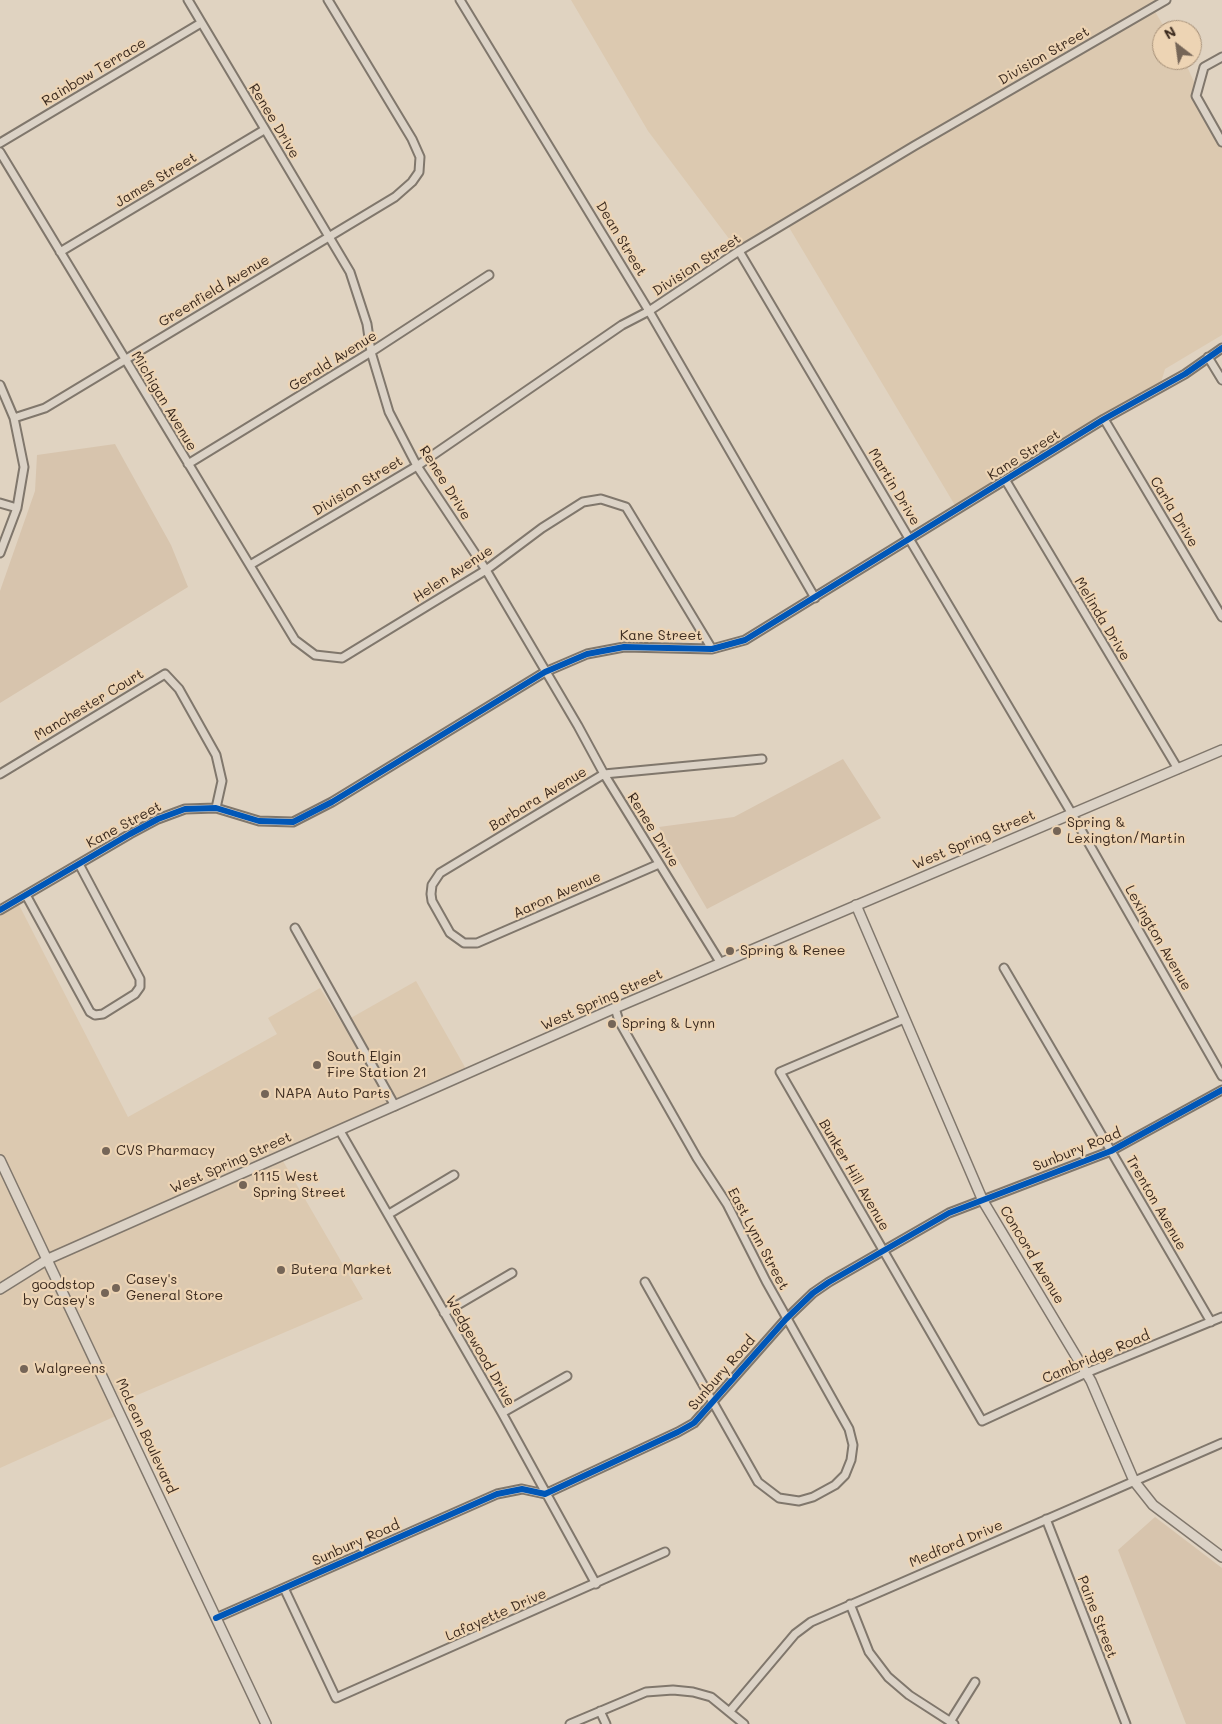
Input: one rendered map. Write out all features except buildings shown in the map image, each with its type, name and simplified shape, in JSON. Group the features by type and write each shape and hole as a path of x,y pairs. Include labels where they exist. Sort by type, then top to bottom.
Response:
{"main road":[{"name":"West Spring Street","path":"0,1290 48,1260 614,1008 1222,750"},
{"name":"Concord Avenue","path":"856,906 983,1201 1086,1373 1134,1481 1153,1504 1222,1557"},
{"name":"McLean Boulevard","path":"0,1160 266,1724"}],"street":[{"name":"Renee Drive","path":"188,0 350,272 367,324 371,352 389,412 417,466 486,570 578,726 604,774 720,962"},
{"name":"Greenfield Avenue","path":"14,418 44,408 396,197 412,182 419,172 420,157 412,139 328,0"},
{"name":"Dean Street","path":"460,0 649,311 815,598"},
{"name":"Division Street","path":"250,565 417,466 622,325 649,311 739,251 914,146 1166,0"},
{"name":"Rainbow Terrace","path":"0,144 201,23"},
{"path":"1222,57 1204,67 1196,96 1222,142"},
{"name":"James Street","path":"60,252 264,130"},
{"name":"Michigan Avenue","path":"0,152 295,640 315,655"},
{"name":"Martin Drive","path":"739,251 1072,814"},
{"name":"Gerald Avenue","path":"188,464 371,352 489,275"},
{"name":"Kane Street","path":"0,910 158,819 185,809 216,808 260,821 293,822 332,802 545,672 587,654 624,647 712,649 745,640 1104,419 1185,374 1222,348"},
{"path":"1208,357 1222,380"},
{"path":"0,385 14,418 24,467 17,508 0,553"},
{"name":"Carla Drive","path":"1104,419 1222,617"},
{"name":"Melinda Drive","path":"1006,481 1178,769"},
{"name":"Helen Avenue","path":"315,655 342,658 486,570 542,528 583,502 601,499 626,507 712,649"},
{"path":"0,503 17,508"},
{"name":"Manchester Court","path":"0,774 165,674 180,689 216,755 222,781 216,808"},
{"name":"Barbara Avenue","path":"464,943 450,933 432,901 432,885 435,878 446,869 604,774 762,759"},
{"name":"Lexington Avenue","path":"1072,814 1222,1076"},
{"path":"26,895 90,1012 95,1015 104,1014 135,994 140,987 140,978 79,864"},
{"name":"Aaron Avenue","path":"464,943 477,943 659,864"},
{"path":"295,928 395,1106"},
{"name":"Trenton Avenue","path":"1004,968 1211,1322"},
{"name":"East Lynn Street","path":"614,1008 619,1021 692,1149 727,1204 786,1319 849,1429 853,1445 851,1460 845,1475 813,1498 799,1501 779,1498 758,1482 717,1412 714,1403"},
{"name":"Bunker Hill Avenue","path":"904,1019 780,1072 982,1421"},
{"name":"Sunbury Road","path":"216,1618 497,1494 522,1489 545,1494 678,1432 694,1423 714,1403 786,1319 813,1293 949,1213 1111,1151 1222,1090"},
{"name":"Wedgewood Drive","path":"340,1130 502,1413 596,1584"},
{"path":"389,1214 454,1175"},
{"path":"444,1314 512,1273"},
{"path":"645,1282 714,1403"},
{"name":"Cambridge Road","path":"982,1421 1086,1373 1222,1317"},
{"path":"502,1413 567,1376"},
{"name":"Medford Drive","path":"730,1711 795,1634 811,1622 1222,1443"},
{"name":"Paine Street","path":"1046,1519 1126,1724"},
{"name":"Lafayette Drive","path":"284,1588 336,1696 596,1584 665,1552"},
{"path":"850,1604 869,1652 888,1677 908,1695 952,1723 974,1682"},
{"path":"570,1724 646,1692 673,1690 693,1692 711,1697 744,1724"},
{"path":"600,1711 606,1724"}],"shaded area":[{"path":"571,0 1162,0 1154,10 1160,20 1152,20 1152,70 1189,70 1222,143 1222,335 1165,369 1160,386 956,507 787,224 739,252 648,131"},
{"path":"115,444 171,545 188,587 0,703 0,591 35,491 37,455"},
{"path":"843,759 881,818 707,909 659,827 734,817"},
{"path":"18,903 128,1117 277,1034 268,1018 320,988 342,1023 416,981 466,1069 50,1255 0,1154 0,914"},
{"path":"283,1161 363,1299 121,1402 54,1262"},
{"path":"0,1169 43,1258 0,1284"},
{"path":"46,1265 118,1415 0,1468 0,1293"},
{"path":"1155,1517 1222,1568 1222,1724 1186,1724 1118,1550"}],"cycle path":[{"path":"0,910 130,834 158,819 185,809 216,808 259,821 293,822 332,802 545,672 587,654 624,647 712,649 745,640 1104,419 1185,374 1222,348"},
{"path":"216,1618 497,1494 522,1489 545,1494 678,1432 694,1423 786,1319 813,1293 829,1282 949,1213 1111,1151 1222,1090"}],"place":[{"name":"Spring & Lexington/Martin","path":"1057,831"},
{"name":"Spring & Renee","path":"730,951"},
{"name":"Spring & Lynn","path":"612,1024"},
{"name":"South Elgin Fire Station 21","path":"317,1065"},
{"name":"NAPA Auto Parts","path":"265,1094"},
{"name":"CVS Pharmacy","path":"106,1151"},
{"name":"1115 West Spring Street","path":"243,1185"},
{"name":"Butera Market","path":"281,1270"},
{"name":"Casey's General Store","path":"116,1288"},
{"name":"goodstop by Casey's","path":"105,1293"},
{"name":"Walgreens","path":"24,1369"}]}
